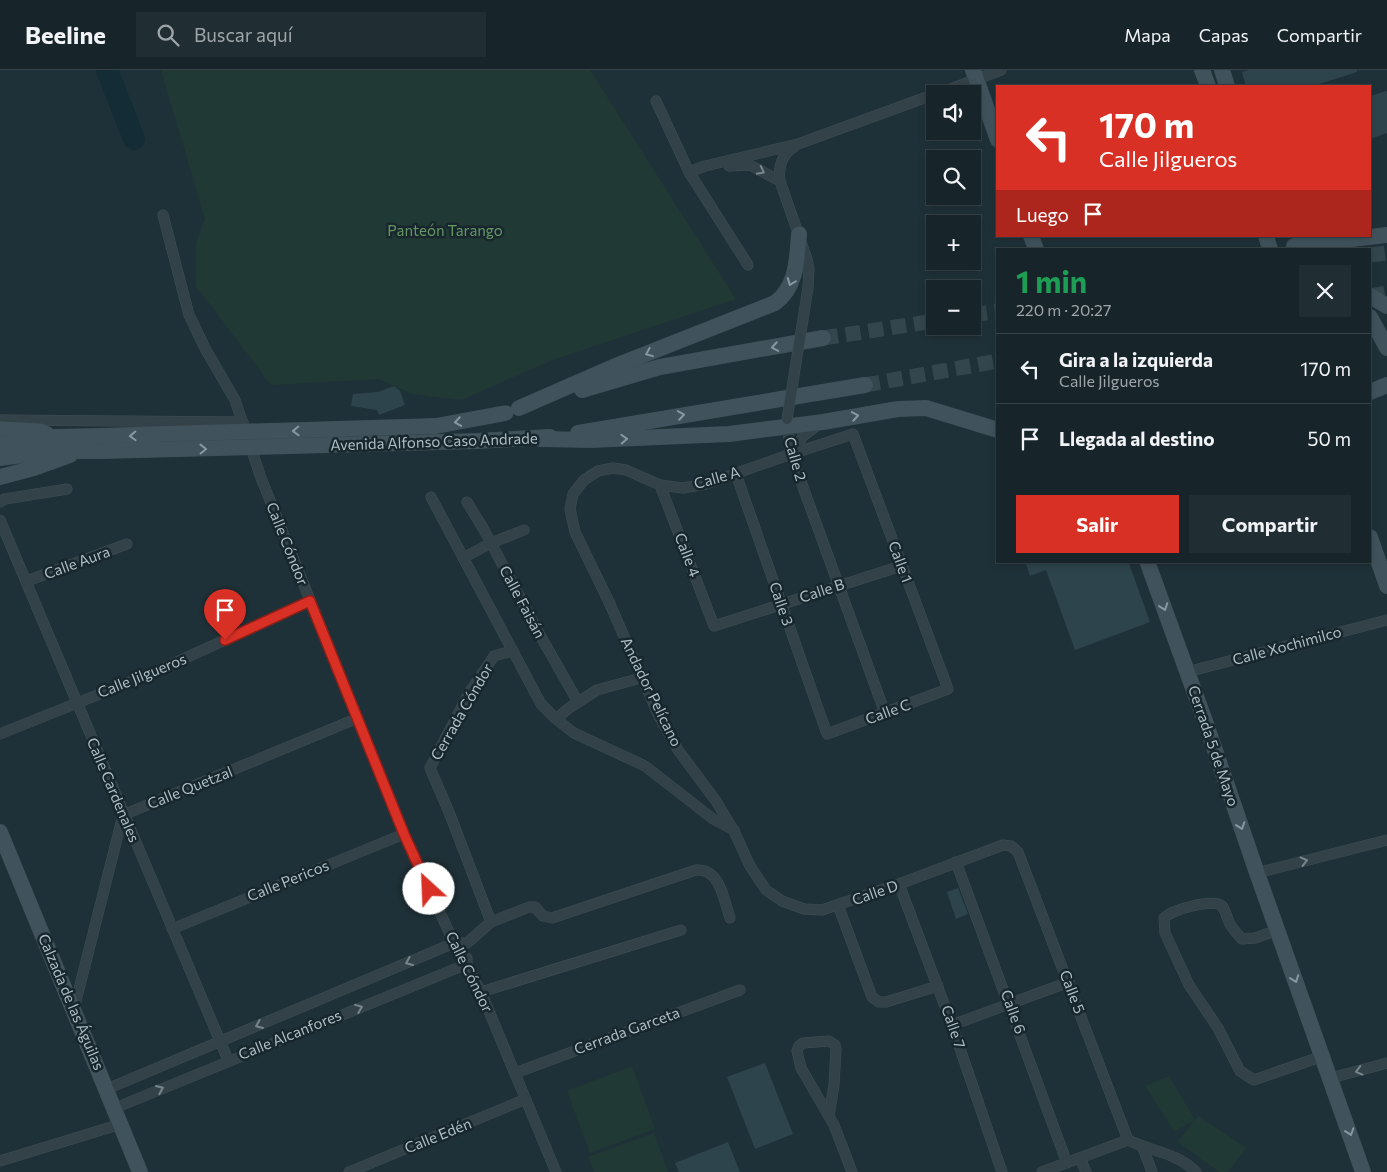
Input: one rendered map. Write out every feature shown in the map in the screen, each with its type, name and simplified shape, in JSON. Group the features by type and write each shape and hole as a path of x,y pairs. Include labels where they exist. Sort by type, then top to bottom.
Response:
{"main road":[{"path":"1202,70 1208,85"},
{"path":"1222,70 1227,85"},
{"path":"975,75 996,134"},
{"path":"512,411 613,367 776,303 786,293 792,282 796,269 799,234"},
{"path":"1291,244 1375,240"},
{"path":"1371,297 1387,306"},
{"path":"1371,319 1387,348"},
{"name":"Avenida Alfonso Caso Andrade","path":"0,458 53,451 81,452 101,444 436,426 512,411 660,367 823,338"},
{"path":"1371,392 1387,385"},
{"name":"Avenida Alfonso Caso Andrade","path":"0,445 54,437 101,444 540,439 682,414 865,386"},
{"path":"540,439 591,440 730,434 787,422 823,422 898,409 926,408 996,429"},
{"path":"0,429 40,431 54,437"},
{"path":"0,476 34,468 81,452"},
{"path":"1371,540 1387,586"},
{"name":"Cerrada 5 de Mayo","path":"1148,563 1364,1172"},
{"name":"Calzada de las Águilas","path":"0,832 140,1172"}],"street":[{"path":"954,85 975,75 1001,70"},
{"path":"689,172 705,166 798,144 926,98"},
{"path":"656,101 689,172 748,265"},
{"name":"Calle 2","path":"798,144 786,153 780,166 780,181 808,264 808,288 787,422 791,454 885,713"},
{"path":"705,166 750,165 780,181"},
{"name":"Calle Cóndor","path":"164,214 189,315 206,350 235,400 261,478 404,834 454,943 481,992 556,1172"},
{"path":"0,420 242,422"},
{"path":"791,454 803,436 823,422"},
{"name":"Calle A","path":"570,509 573,494 584,480 598,471 613,468 626,470 660,485 684,488 706,484 853,434"},
{"name":"Calle 1","path":"853,434 948,689"},
{"name":"Calle 3","path":"736,474 828,734"},
{"name":"Calle 4","path":"660,485 714,626"},
{"path":"0,502 5,499 66,490"},
{"path":"431,497 541,704 574,733 645,766 713,818 734,831"},
{"name":"Calle Faisán","path":"467,502 578,702"},
{"name":"Andador Pelícano","path":"570,509 576,532 659,716 678,750 716,801 734,831 750,866"},
{"name":"Calle Cardenales","path":"0,520 228,1060"},
{"path":"463,558 491,543 524,530"},
{"name":"Calle Aura","path":"27,581 128,544"},
{"name":"Calle B","path":"714,626 901,566"},
{"name":"Calle Jilgueros","path":"0,734 157,671 310,601"},
{"name":"Calle Xochimilco","path":"1187,672 1387,620"},
{"name":"Cerrada Cóndor","path":"491,922 430,768 469,693 494,656 512,651"},
{"path":"556,719 597,690 641,678"},
{"name":"Calle C","path":"828,734 948,689"},
{"name":"Calle Quetzal","path":"124,815 358,718"},
{"path":"74,1009 124,815"},
{"name":"Calle Pericos","path":"172,929 404,834"},
{"path":"1257,873 1387,840"},
{"name":"Calle D","path":"750,866 766,890 782,901 804,909 822,910 899,884 1003,844 1011,846"},
{"name":"Calle 5","path":"1011,846 1018,852 1128,1140"},
{"name":"Calle 6","path":"956,862 1010,1004 1067,1163"},
{"path":"454,943 467,943 491,922 532,906 538,909 543,916 552,918 702,869 710,873 717,881 730,918"},
{"name":"Calle 7","path":"899,884 952,1025 1002,1172"},
{"path":"1278,930 1255,938 1242,939 1231,925 1222,907 1214,902 1179,910 1168,914 1164,918 1165,932 1190,985 1218,1028 1240,1071 1254,1080 1323,1056"},
{"path":"838,905 872,997 879,1002 886,1002 938,986"},
{"path":"481,992 680,930"},
{"name":"Calle Alcanfores","path":"107,1089 454,943"},
{"path":"466,964 467,943"},
{"name":"Calle Alcanfores","path":"114,1108 466,964"},
{"path":"952,1025 1069,982"},
{"name":"Cerrada Garceta","path":"515,1073 740,990"},
{"path":"829,1115 834,1085 835,1045 829,1041 803,1044 799,1046 797,1051 801,1068 829,1115 852,1172"},
{"path":"1331,1078 1387,1063"},
{"name":"Calle Edén","path":"349,1172 526,1099"},
{"path":"0,1161 121,1124"},
{"path":"1042,1172 1128,1140 1144,1148 1185,1162 1196,1172"},
{"path":"1144,1148 1152,1172"},
{"path":"1080,1158 1086,1172"}],"green space":[{"name":"Panteón Tarango","path":"161,70 590,70 736,299 555,359 461,400 412,394 379,379 271,385 196,286 196,243 205,219"},
{"path":"632,1066 655,1129 590,1153 567,1091"},
{"path":"1169,1076 1195,1120 1199,1116 1246,1148 1228,1172 1219,1172 1178,1142 1194,1121 1174,1131 1145,1086"},
{"path":"654,1133 668,1172 594,1172 588,1157"}],"building":[{"path":"1249,70 1357,70 1357,72 1316,85 1246,85 1242,72"},
{"path":"1387,91 1387,133 1371,139 1371,96"},
{"path":"394,386 400,391 405,405 379,415 377,410 351,406 353,394 378,392"},
{"path":"1026,563 1129,563 1150,622 1075,650 1046,570 1030,576"},
{"path":"958,888 968,914 956,919 947,892"},
{"path":"765,1063 793,1134 755,1149 727,1077"},
{"path":"728,1142 740,1172 679,1172 675,1163"}],"waterway":[{"path":"107,70 134,139"}],"tunnel":[{"path":"1371,255 1387,253"},
{"path":"1371,296 1387,293"},
{"path":"981,314 996,311"},
{"path":"823,338 926,322"},
{"path":"865,385 996,361"}],"route":[{"path":"225,640 310,601 404,834 429,889"}]}
